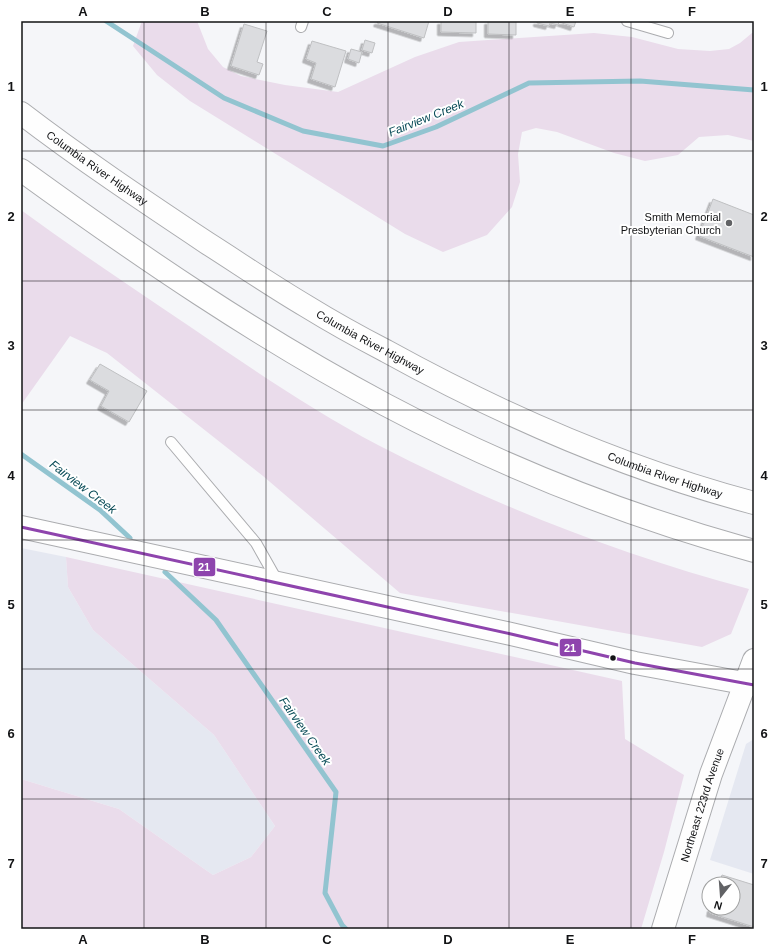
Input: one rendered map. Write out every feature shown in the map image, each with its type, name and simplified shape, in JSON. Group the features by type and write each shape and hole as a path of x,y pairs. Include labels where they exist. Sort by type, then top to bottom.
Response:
{"main road":[{"name":"Columbia River Highway","path":"21,113 114,181 255,274 307,307 409,364 527,422 641,467 747,501"},
{"path":"21,170 100,228 225,311 317,367 386,405 482,452 544,479 661,524 754,551"},
{"path":"21,527 511,634 635,663 750,684"},
{"name":"Northeast 223rd Avenue","path":"665,929 711,774 750,684 754,660"}],"lane":[{"path":"627,21 668,33"},
{"path":"171,442 256,543 279,584"}],"shaded area":[{"path":"142,21 197,21 208,49 223,67 241,76 285,85 338,92 415,57 459,42 594,33 632,37 678,49 710,51 729,49 754,33 754,141 728,135 699,137 678,155 645,161 614,153 557,132 536,128 522,132 518,154 520,182 512,207 487,235 443,252 405,234 190,101 157,75 133,46"},
{"path":"21,210 106,270 260,374 306,404 378,445 513,508 606,545 701,576 749,589 731,634 702,647 400,593 263,476 107,353 70,336 21,405"},
{"path":"21,548 66,557 68,587 93,630 214,735 275,826 251,857 213,875 119,809 21,779"},
{"path":"66,557 622,681 625,739 684,775 664,852 641,929 21,929 21,779 119,809 213,875 251,857 275,826 214,735 93,630 68,587"},
{"path":"754,739 754,874 710,860 746,744"}],"building":[{"path":"378,21 429,21 424,38 377,23"},
{"path":"441,21 476,21 476,33 441,32"},
{"path":"488,21 516,21 516,35 488,34"},
{"path":"537,21 576,21 574,27 559,22 558,25 550,23 549,26 537,23"},
{"path":"244,24 267,31 257,62 263,64 259,75 231,66"},
{"path":"365,40 375,43 372,53 362,50"},
{"path":"312,41 346,51 335,87 311,79 316,63 306,59"},
{"path":"351,49 362,52 359,63 348,59"},
{"name":"Smith Memorial Presbyterian Church","path":"713,199 754,215 754,257 699,236"},
{"path":"100,364 147,391 129,422 101,406 109,391 90,380"},
{"path":"741,881 754,885 754,927 719,916 741,916"}],"waterway":[{"name":"Fairview Creek","path":"106,21 224,98 303,131 383,146 436,127 529,83 640,81 754,90"},
{"name":"Fairview Creek","path":"21,454 100,510 130,538"},
{"name":"Fairview Creek","path":"165,572 216,620 336,792 325,893 342,925 346,929"}],"transit line":[{"name":"21","path":"21,527 511,634 635,663 754,685"}],"place":[{"name":"Smith Memorial Presbyterian Church","path":"729,223"}]}
